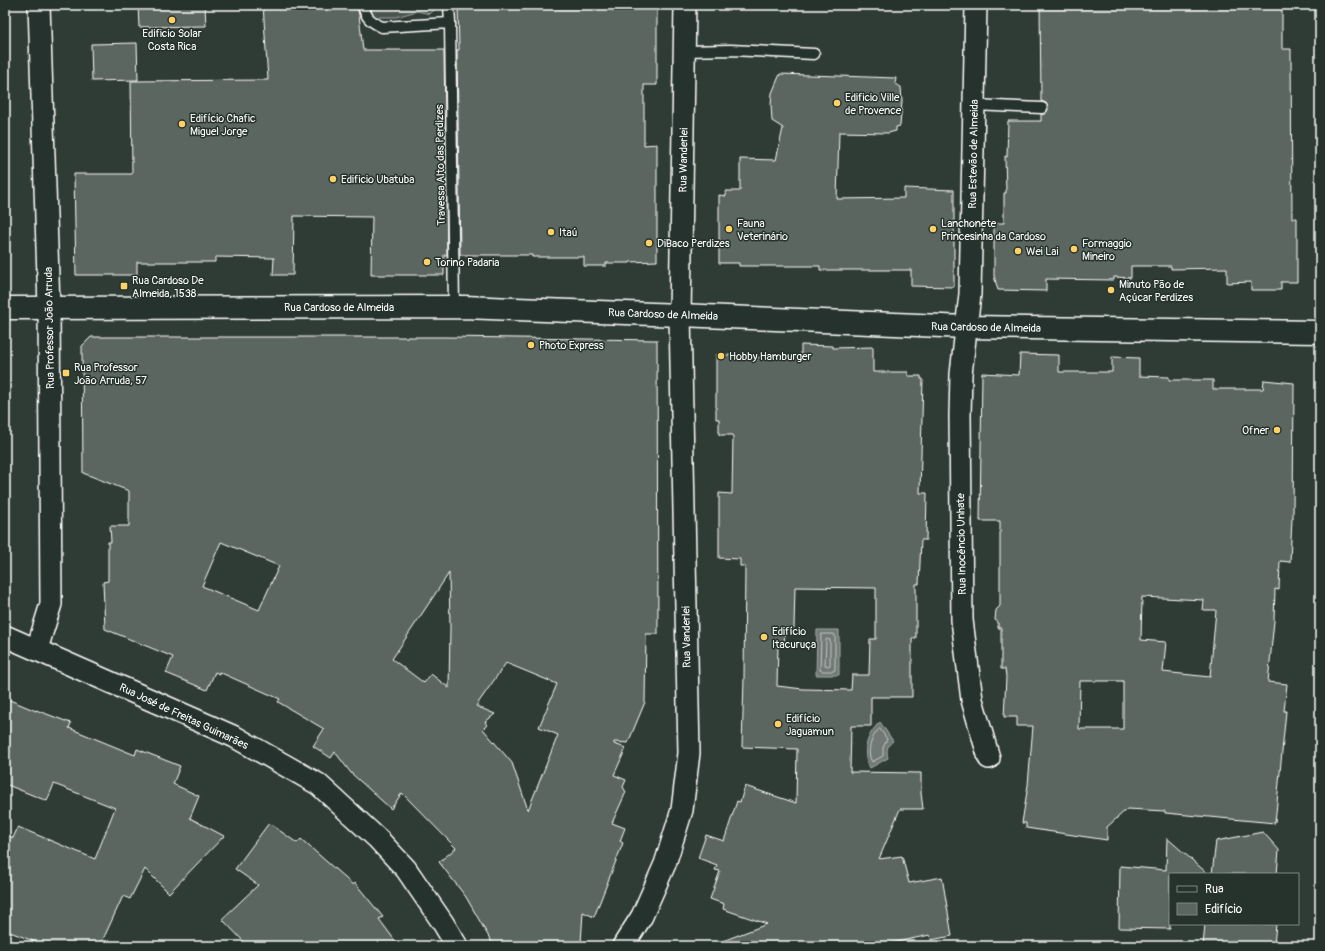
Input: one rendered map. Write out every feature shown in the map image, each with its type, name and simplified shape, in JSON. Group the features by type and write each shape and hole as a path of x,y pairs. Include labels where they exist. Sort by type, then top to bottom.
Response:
{"main road":[{"name":"Rua Cardoso de Almeida","path":"5,308 454,307 966,327 1320,332"}],"street":[{"name":"Rua Professor João Arruda","path":"37,650 51,604 49,307 39,5"},
{"name":"Rua Wanderlei","path":"680,315 686,5"},
{"name":"Rua Estevão de Almeida","path":"966,327 970,294 976,5"},
{"name":"Rua Vanderlei","path":"624,946 642,916 665,864 682,810 689,752 680,315"},
{"name":"Rua Inocêncio Unhate","path":"966,327 961,374 960,415 962,620 972,700 989,758"},
{"name":"Rua José de Freitas Guimarães","path":"5,636 235,737 318,784 378,839 406,869 457,946"}],"lane":[{"path":"363,5 365,15 372,22 382,27 450,23"},
{"name":"Travessa Alto das Perdizes","path":"450,5 454,307"},
{"path":"685,51 730,50 814,54"},
{"path":"974,105 1042,108"}],"shaded area":[{"path":"371,5 439,5 430,14 417,11 396,17 372,17"}],"water":[{"path":"817,630 839,630 839,675 816,675"},
{"path":"880,722 893,741 889,744 887,753 888,758 870,768 866,756 867,743 872,732"}],"building":[{"name":"Edificio Solar Costa Rica","path":"138,5 205,5 206,26 139,27"},
{"path":"263,5 357,5 363,50 444,50 447,255 444,255 444,275 371,275 372,217 294,216 293,275 273,275 274,258 215,257 215,262 137,262 137,275 76,275 74,174 132,174 131,81 268,80"},
{"path":"657,5 657,85 644,85 644,145 657,144 657,261 606,263 606,266 584,266 584,257 460,255 457,50 459,50 458,6"},
{"path":"1040,5 1282,5 1282,49 1291,49 1292,218 1297,218 1297,282 1281,282 1281,290 1251,290 1251,282 1227,283 1227,268 1171,269 1171,266 1131,266 1131,278 1114,277 1114,280 1046,279 1046,291 998,290 994,276 994,223 1004,223 1004,193 1006,193 1005,156 1007,157 1008,121 1041,121 1041,114 1045,114 1048,109 1046,103 1041,101"},
{"path":"137,43 138,80 92,81 91,44"},
{"path":"780,74 896,78 895,84 901,87 902,101 900,126 896,127 896,131 888,133 839,132 837,199 904,198 904,188 954,190 954,287 911,286 911,270 820,270 820,266 739,266 739,263 719,263 719,195 726,196 726,191 740,191 740,159 776,160 783,128 772,121 771,105 772,93"},
{"path":"91,337 446,337 657,340 658,634 646,634 645,702 628,743 614,742 614,744 626,748 614,775 626,780 623,787 626,792 612,823 625,828 620,841 623,843 594,917 583,912 581,943 574,943 573,946 494,946 466,897 439,862 456,848 402,793 391,809 351,773 335,752 331,758 313,746 324,729 278,702 280,699 219,672 219,674 215,672 207,690 166,673 173,657 105,629 103,582 108,581 108,542 111,542 110,526 129,526 129,491 83,473 82,346","holes":["221,542 279,566 259,610 202,586","449,573 449,688 431,674 424,683 392,659","506,663 557,684 539,727 558,735 528,810 512,763 483,729 487,725 485,722 495,714 476,706"]},
{"path":"801,345 833,346 833,348 873,347 873,372 908,372 908,376 921,376 921,379 923,379 920,493 927,493 926,540 921,540 919,584 916,584 916,638 912,638 912,697 871,697 871,726 851,726 850,772 921,773 923,809 900,809 879,859 902,856 909,883 942,877 952,936 931,940 930,935 877,946 715,946 715,944 767,924 723,909 724,904 710,899 720,871 715,870 717,865 698,858 706,835 724,841 737,801 740,802 745,786 796,803 797,749 742,747 745,566 740,566 740,559 719,558 719,493 732,494 733,435 719,435 719,419 716,419 716,355 801,358","holes":["795,587 876,588 876,639 870,639 869,675 852,675 851,690 803,689 777,686 778,646 784,646 785,628 794,628"]},
{"path":"1020,354 1059,355 1059,372 1112,372 1112,357 1139,358 1139,376 1169,377 1169,380 1213,380 1213,389 1263,389 1264,380 1294,383 1293,518 1290,562 1280,561 1279,590 1275,589 1274,621 1268,682 1287,684 1284,711 1286,711 1275,823 1165,813 1165,811 1127,809 1107,827 1107,840 1026,828 1026,823 1022,823 1028,785 1033,726 1017,726 1017,717 1004,717 1006,677 1005,669 1001,669 1001,628 998,628 998,622 995,620 996,610 1000,606 1000,521 980,521 982,373 1019,375","holes":["1142,597 1204,600 1203,610 1216,610 1210,677 1163,672 1166,642 1141,640","1080,681 1123,681 1123,729 1079,729"]},
{"path":"5,698 71,723 69,728 135,755 137,749 180,766 173,784 199,796 190,818 224,836 169,893 145,869 130,899 123,896 100,946 46,946 5,930 5,834 13,838 18,827 95,859 115,808 54,784 47,801 5,784"},
{"path":"269,823 297,843 301,839 353,885 355,883 383,917 379,919 399,946 248,946 222,919 258,885 235,869"},
{"path":"1263,832 1279,850 1277,873 1212,873 1216,841"},
{"path":"1167,838 1207,873 1169,873 1170,929 1119,928 1120,866 1166,870"},
{"path":"1205,925 1276,925 1274,946 1203,946"}],"place":[{"name":"Edificio Solar Costa Rica","path":"172,20"},
{"name":"Edificio Ville de Provence","path":"837,103"},
{"name":"Edifício Chafic Miguel Jorge","path":"182,124"},
{"name":"Edificio Ubatuba","path":"333,179"},
{"name":"Fauna Veterinário","path":"729,229"},
{"name":"Lanchonete Princesinha da Cardoso","path":"933,229"},
{"name":"Itaú","path":"551,232"},
{"name":"DiBaco Perdizes","path":"649,243"},
{"name":"Formaggio Mineiro","path":"1074,249"},
{"name":"Wei Lai","path":"1018,251"},
{"name":"Torino Padaria","path":"427,262"},
{"name":"Rua Cardoso De Almeida, 1538","path":"124,286"},
{"name":"Minuto Pão de Açúcar Perdizes","path":"1111,290"},
{"name":"Photo Express","path":"531,345"},
{"name":"Hobby Hamburger","path":"721,356"},
{"name":"Rua Professor João Arruda, 57","path":"66,373"},
{"name":"Ofner","path":"1277,430"},
{"name":"Edifício Itacuruça","path":"764,637"},
{"name":"Edifício Jaguamun","path":"778,724"}]}
